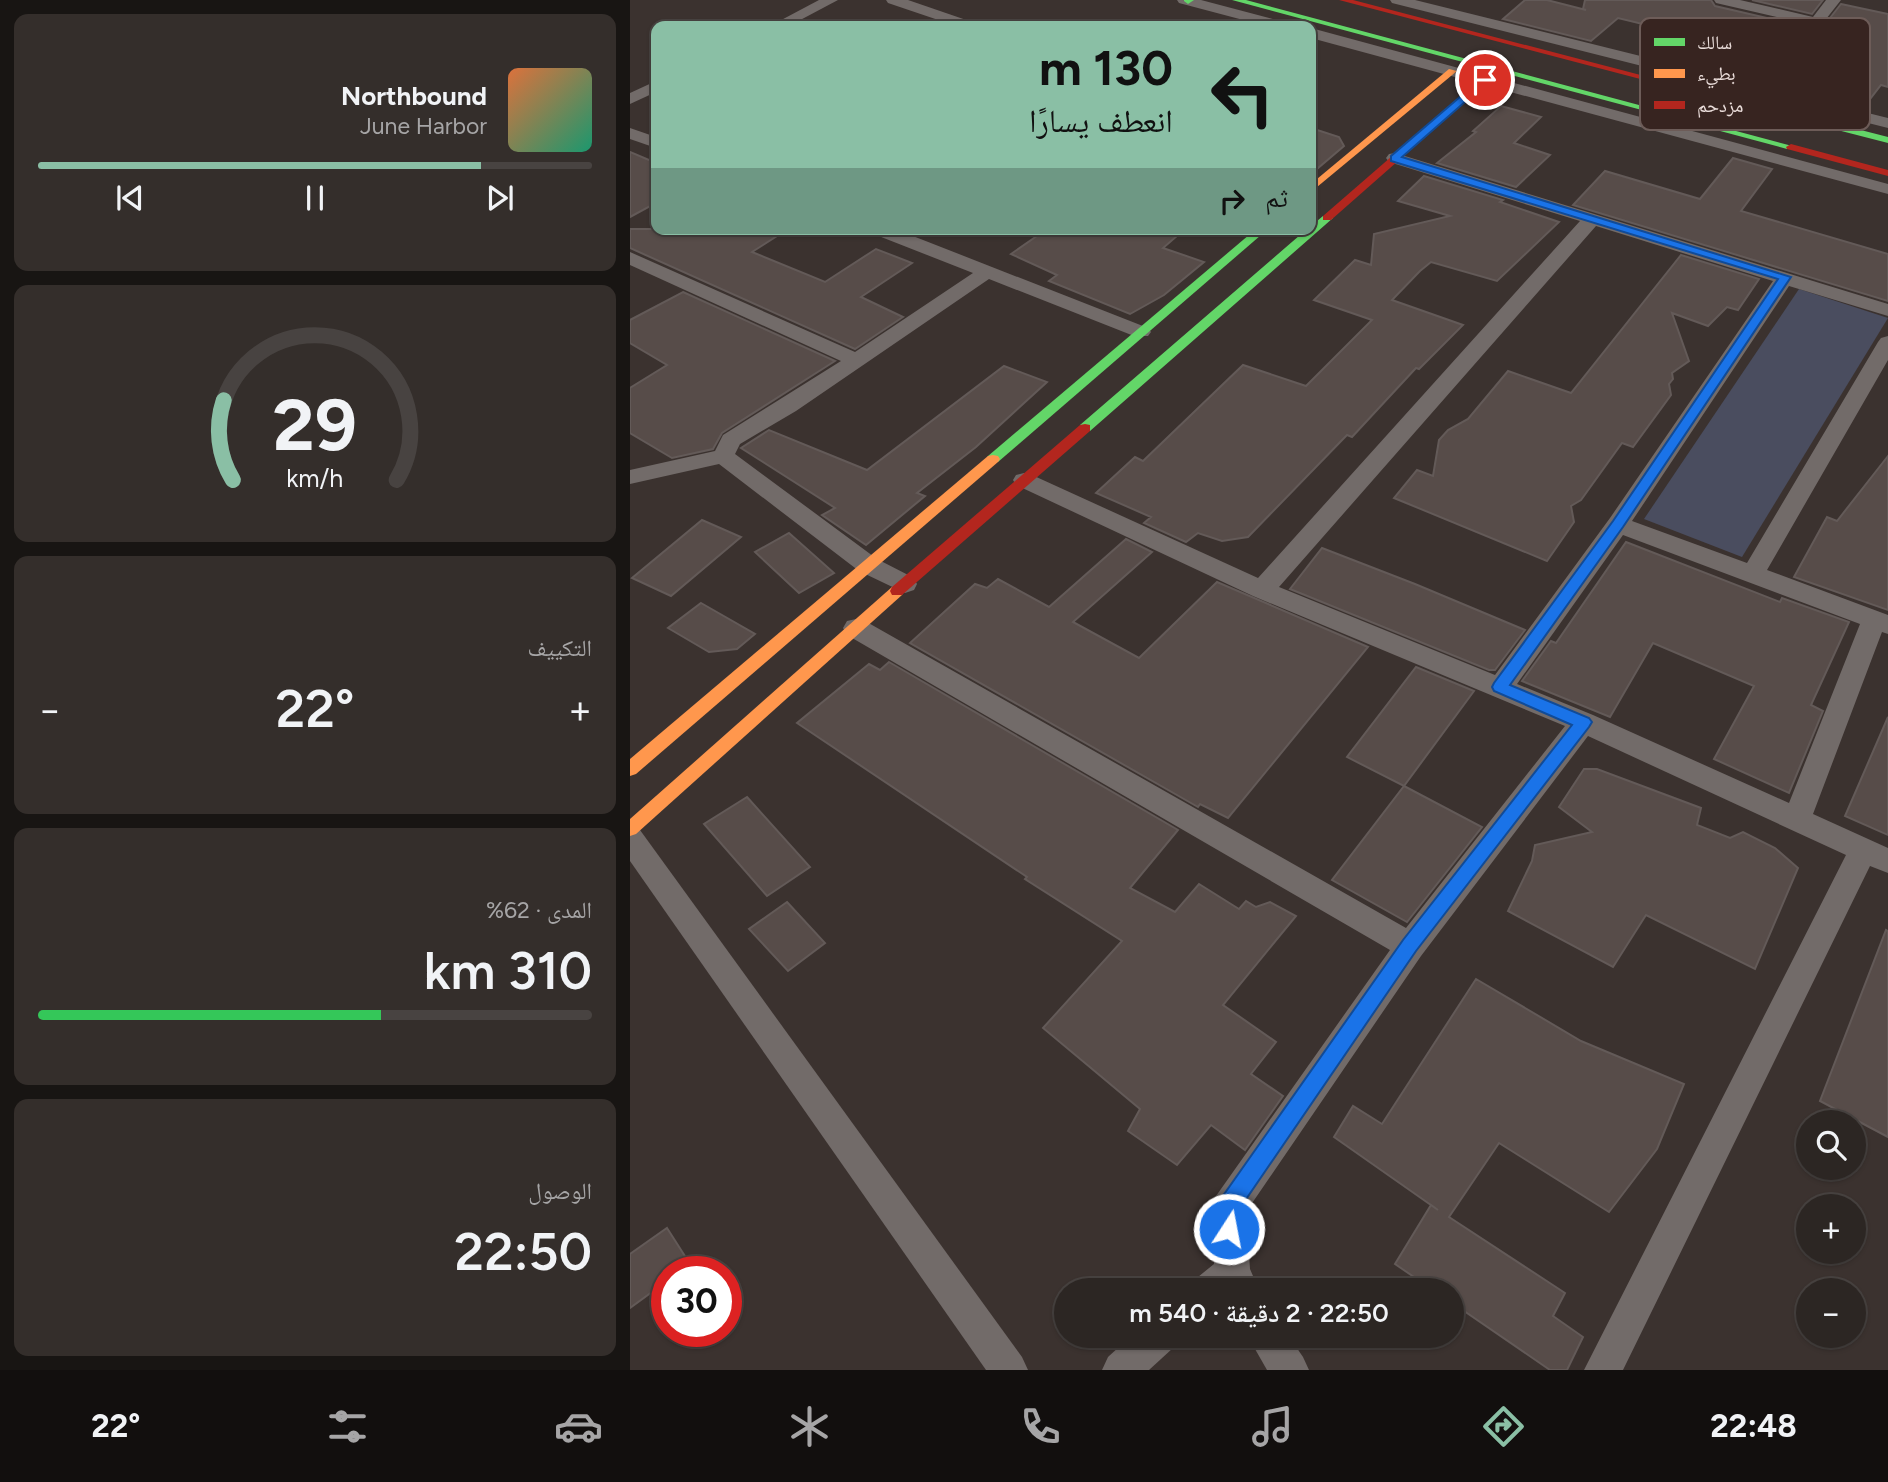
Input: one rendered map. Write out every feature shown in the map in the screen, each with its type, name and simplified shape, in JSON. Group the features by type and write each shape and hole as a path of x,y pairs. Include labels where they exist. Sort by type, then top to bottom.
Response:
{"street":[{"path":"788,21 831,0"},
{"path":"893,0 955,21"},
{"path":"1187,0 1265,21"},
{"path":"1236,0 1315,21"},
{"path":"1343,0 1640,77"},
{"path":"1397,0 1640,61"},
{"path":"1721,0 1799,18"},
{"path":"1819,18 1834,0"},
{"path":"1316,21 1640,107"},
{"path":"1316,34 1640,122"},
{"path":"1316,185 1452,71"},
{"path":"1316,227 1485,80"},
{"path":"630,99 651,88"},
{"path":"1870,118 1888,123"},
{"path":"1670,130 1888,189"},
{"path":"1726,130 1888,173"},
{"path":"1845,130 1888,141"},
{"path":"630,133 651,141"},
{"path":"1395,158 1888,310"},
{"path":"1262,590 1592,219"},
{"path":"893,235 1141,332"},
{"path":"630,769 1254,235"},
{"path":"630,829 905,583 1306,235"},
{"path":"630,258 856,360"},
{"path":"723,456 731,440 987,272"},
{"path":"1500,687 1618,524 1785,277"},
{"path":"1753,573 1888,342"},
{"path":"630,477 723,456 868,565 905,583"},
{"path":"1024,480 1262,590 1583,722 1875,856 1603,1370"},
{"path":"1618,524 1881,623 1797,820"},
{"path":"856,628 1410,946"},
{"path":"1228,1278 1228,1208 1410,946 1583,722"},
{"path":"630,838 1009,1370"},
{"path":"1121,1370 1146,1348"},
{"path":"1274,1348 1290,1370"}],"shaded area":[{"path":"1799,289 1888,318 1742,557 1644,519"}],"building":[{"path":"1525,0 1547,0 1586,10 1583,9 1585,0 1711,0 1715,6 1767,18 1640,18 1640,23 1618,18 1591,41 1503,19"},
{"path":"1752,0 1823,0 1812,14"},
{"path":"1841,4 1888,14 1888,87 1881,85 1870,99 1870,18 1830,18"},
{"path":"1501,106 1541,117 1514,143 1550,155 1516,187 1437,163 1476,132 1473,131"},
{"path":"1316,130 1339,137 1344,146 1316,170"},
{"path":"630,152 651,161 651,206 630,217"},
{"path":"1733,158 1772,169 1741,211 1888,254 1888,301 1573,205 1605,171 1700,199"},
{"path":"1424,176 1503,200 1500,202 1559,222 1497,281 1431,262 1420,271 1392,300 1463,325 1419,369 1416,368 1352,437 1347,435 1248,537 1222,541 1198,533 1186,542 1144,523 1151,517 1096,493 1135,457 1143,461 1243,365 1306,386 1372,320 1314,300 1355,260 1371,265 1374,234 1450,216 1398,201"},
{"path":"630,229 651,229 651,235 779,235 752,252 825,282 876,249 912,263 861,297 903,317 855,349 630,248"},
{"path":"1038,235 1178,235 1163,248 1204,262 1164,295 1130,314 1049,281 1057,275 1011,254"},
{"path":"1681,255 1759,279 1738,310 1727,307 1708,326 1672,313 1689,361 1672,373 1673,379 1669,384 1671,395 1633,447 1622,443 1581,500 1571,506 1574,522 1547,561 1394,498 1417,470 1433,476 1439,440 1448,430 1468,419 1508,371 1571,393"},
{"path":"683,292 835,361 722,433 713,449 672,458 630,433 630,388 667,365 630,343 630,320"},
{"path":"1004,366 1047,382 976,447 917,493 925,496 866,545 822,515 835,508 741,448 769,430 867,470"},
{"path":"1888,456 1888,610 1794,577 1827,517 1837,521"},
{"path":"702,520 741,537 671,596 632,578"},
{"path":"789,533 834,573 799,593 755,552"},
{"path":"1126,539 1152,552 1073,622 1139,658 1217,582 1368,647 1228,818 1200,804 1198,807 910,643 975,584 987,588 998,579 1049,607"},
{"path":"1626,542 1780,602 1782,598 1849,622 1811,705 1823,711 1789,793 1714,759 1754,686 1653,643 1610,717 1522,681 1551,641 1556,643"},
{"path":"1322,548 1525,630 1495,670 1489,670 1290,589"},
{"path":"701,603 755,634 737,649 709,652 668,628"},
{"path":"889,662 1178,830 1130,888 1175,912 1199,884 1239,909 1246,901 1256,907 1270,902 1296,916 1223,1005 1276,1042 1251,1074 1283,1096 1245,1150 1211,1125 1177,1165 1128,1131 1140,1109 1043,1028 1122,941 1025,879 1027,877 797,723 869,664 880,670"},
{"path":"1416,667 1474,691 1404,786 1347,757"},
{"path":"1888,717 1888,835 1845,816"},
{"path":"1584,769 1597,769 1701,808 1697,825 1730,838 1743,832 1775,848 1798,868 1755,969 1646,915 1613,967 1508,911 1532,861 1535,845 1592,832 1559,807"},
{"path":"1404,786 1482,827 1407,922 1332,880"},
{"path":"747,797 810,867 767,896 704,824"},
{"path":"787,902 825,943 788,971 749,929"},
{"path":"1886,930 1888,1137 1866,1125 1866,1110 1837,1110 1820,1101"},
{"path":"1476,979 1581,1041 1684,1084 1657,1149 1609,1212 1499,1143 1449,1217 1565,1293 1553,1316 1583,1337 1567,1370 1550,1370 1464,1311 1464,1278 1415,1278 1395,1264 1431,1205 1334,1137 1353,1106 1382,1124"},
{"path":"667,1228 685,1256 651,1256 651,1293 630,1308 630,1254"}],"traffic: fast":[{"path":"1236,0 1315,21"},
{"path":"1316,21 1640,107"},
{"path":"1727,130 1791,147"},
{"path":"1849,130 1888,140"},
{"path":"1316,228 1327,218"},
{"path":"993,459 1256,235"},
{"path":"1085,428 1307,235"}],"traffic: slow":[{"path":"1316,185 1452,71"},
{"path":"630,769 993,459"},
{"path":"630,829 897,591"}],"traffic: jam":[{"path":"1343,0 1640,76"},
{"path":"1327,218 1485,80"},
{"path":"1791,147 1888,173"},
{"path":"897,591 1085,428"}],"route":[{"path":"1229,1229 1228,1208 1410,946 1583,722 1500,687 1618,524 1785,277 1395,158 1485,80"}]}
